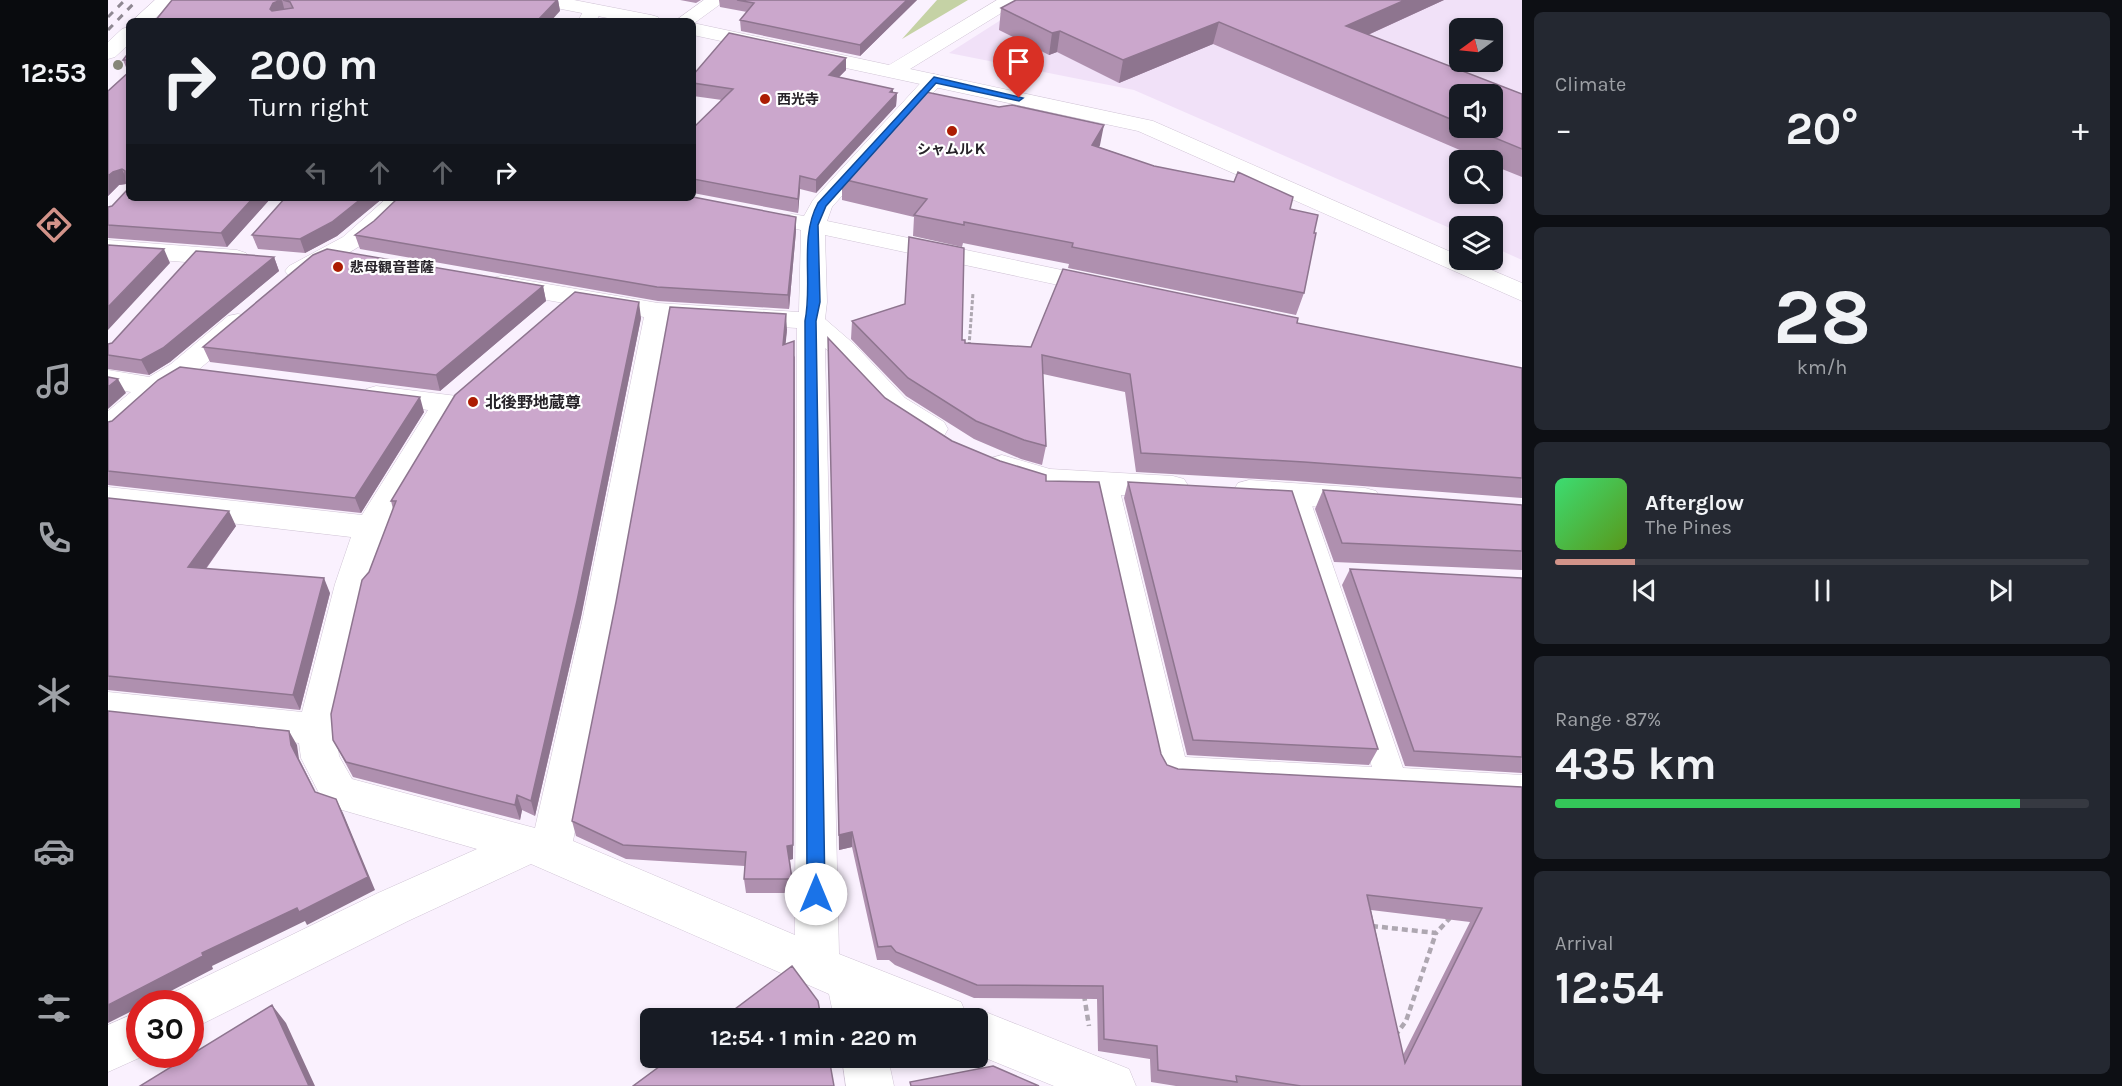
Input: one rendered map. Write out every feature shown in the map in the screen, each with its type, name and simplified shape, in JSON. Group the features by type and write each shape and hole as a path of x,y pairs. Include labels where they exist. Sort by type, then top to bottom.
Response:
{"street":[{"path":"146,17 166,0"},
{"path":"546,0 590,16 614,18"},
{"path":"689,18 717,0"},
{"path":"893,70 1010,0"},
{"path":"696,30 893,70 1145,126 1522,293"},
{"path":"108,52 126,36"},
{"path":"841,987 811,321 814,302 813,225 821,205 934,80"},
{"path":"108,248 195,255 242,249 274,269 308,263 333,254 353,242 398,201"},
{"path":"766,216 1126,291"},
{"path":"333,254 367,260"},
{"path":"171,281 195,255"},
{"path":"480,280 658,311 811,321 844,350 895,405 952,441"},
{"path":"544,320 570,297"},
{"path":"108,427 154,387 181,370 253,309"},
{"path":"540,848 600,617 658,311"},
{"path":"181,370 216,375"},
{"path":"108,379 154,387"},
{"path":"343,390 456,396 371,528 352,584 316,729 320,758 339,793 540,848 841,987 911,1008"},
{"path":"981,456 1049,480 1391,501"},
{"path":"108,498 371,528"},
{"path":"108,707 316,729"},
{"path":"204,1001 393,907 540,848"},
{"path":"988,1036 1104,1083"},
{"path":"108,1049 126,1041"},
{"path":"867,1068 870,1086"}],"lane":[{"path":"1106,483 1173,769 1522,788"},
{"path":"1296,494 1336,573 1392,780"}],"path":[{"path":"968,354 975,260"},
{"path":"1392,1040 1406,1022 1436,933 1458,909"},
{"path":"1365,926 1436,933"},
{"path":"1083,986 1104,1083"}],"shaded area":[{"path":"1032,0 1522,0 1522,260 1503,251 1503,216 1449,216 1449,228 1134,90 949,53"}],"green space":[{"path":"937,0 968,0 902,39"}],"building":[{"path":"172,0 281,0 273,3 270,9 272,11 293,8 290,2 283,0 557,0 540,18 157,18"},
{"path":"737,0 907,0 860,45 740,20 754,3"},
{"path":"1016,0 1405,0 1346,26 1449,66 1449,72 1465,72 1496,84 1449,84 1449,118 1219,22 1123,60 1060,31 1052,33 1001,8"},
{"path":"729,33 846,58 829,75 893,89 890,92 897,93 816,180 800,176 798,199 696,180 696,125 733,89 696,83 696,72"},
{"path":"126,75 126,182 125,171 122,169 108,176 108,91"},
{"path":"1503,87 1522,94 1522,149 1495,138 1503,138"},
{"path":"921,91 999,107 1012,105 1104,125 1092,145 1154,166 1234,182 1238,172 1293,197 1290,209 1318,215 1304,293 1072,247 1073,243 914,215 927,199 842,179"},
{"path":"126,191 126,201 250,201 221,233 108,225 108,207 112,206"},
{"path":"696,198 796,217 788,295 657,287 355,235 395,201 696,201"},
{"path":"282,201 358,201 332,222 300,239 252,235"},
{"path":"909,237 964,248 962,340 965,340 965,343 1031,347 1063,269 1298,318 1297,323 1522,368 1522,478 1141,453 1130,374 1042,355 1046,446 1024,440 976,421 908,378 852,321 905,304"},
{"path":"108,245 164,249 108,307"},
{"path":"327,249 543,286 436,375 203,347 313,255"},
{"path":"196,251 274,257 163,348 141,360 108,355 108,344 112,343"},
{"path":"575,292 639,302 577,601 531,801 517,795 515,805 346,762 333,740 331,714 362,580 369,572 396,501 391,501 455,395"},
{"path":"670,307 786,314 783,345 794,341 793,845 787,846 792,879 744,879 746,852 623,845 572,821 616,602"},
{"path":"828,338 885,398 952,441 1000,461 1046,475 1046,481 1099,482 1161,754 1167,765 1178,769 1522,787 1522,1086 1301,1086 1236,1076 1237,1082 1158,1070 1157,1046 1104,1039 1103,986 977,985 896,952 891,946 878,947 852,832 839,835","holes":["1367,895 1482,908 1405,1063"]},
{"path":"180,367 420,397 355,498 108,471 108,422 112,421 158,380"},
{"path":"108,377 118,379 108,387"},
{"path":"1128,482 1292,491 1378,749 1193,740"},
{"path":"1323,490 1522,505 1522,551 1342,543"},
{"path":"108,498 229,511 188,567 324,578 293,695 108,676"},
{"path":"1350,569 1522,578 1522,757 1414,751"},
{"path":"108,711 289,731 291,745 315,792 336,799 368,877 299,912 297,908 202,953 203,956 137,990 126,990 126,996 108,1005"},
{"path":"792,966 818,1001 819,1008 736,1008"},
{"path":"272,1005 309,1086 140,1086 169,1068 204,1068 204,1047"},
{"path":"993,1066 1039,1086 911,1086 910,1082 988,1068"},
{"path":"657,1068 831,1068 834,1086 633,1086"}],"railway":[{"path":"108,17 125,0"},
{"path":"108,30 137,0"}],"place":[{"name":"西光寺","path":"765,99"},
{"name":"シャムルＫ","path":"952,131"},
{"name":"悲母観音菩薩","path":"338,267"},
{"name":"北後野地蔵尊","path":"473,402"}],"route":[{"path":"816,894 811,321 814,302 813,225 821,205 934,80 1019,98"}]}
